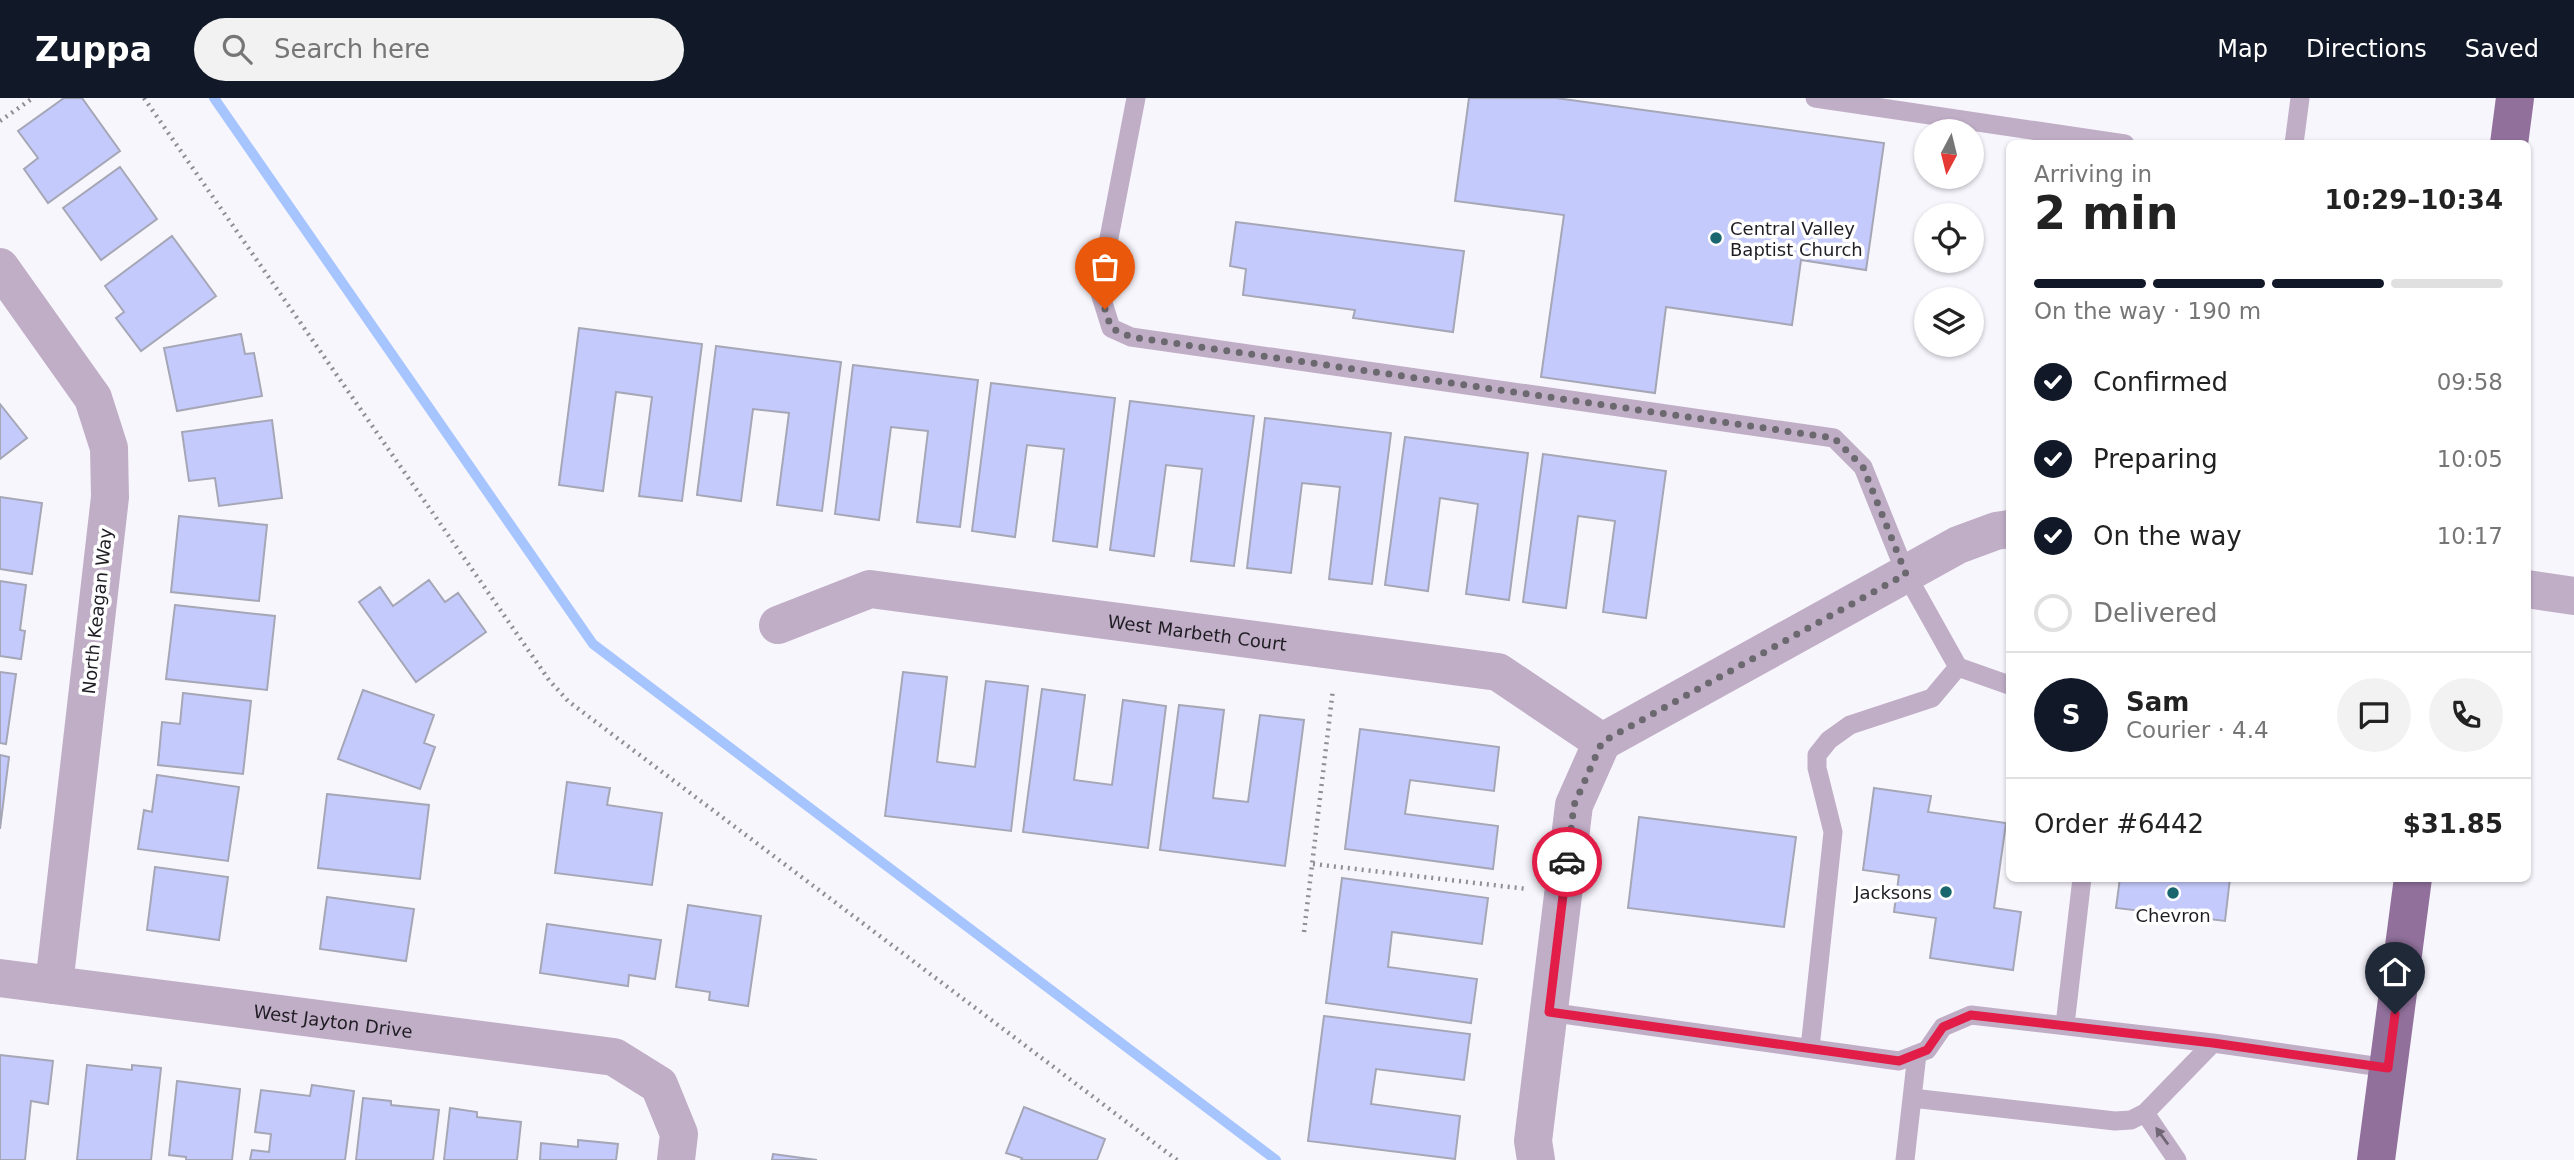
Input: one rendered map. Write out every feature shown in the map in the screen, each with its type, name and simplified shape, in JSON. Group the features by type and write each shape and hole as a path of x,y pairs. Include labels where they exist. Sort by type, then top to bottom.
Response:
{"main road":[{"path":"2510,140 2515,98"},
{"path":"2376,1160 2412,882"}],"street":[{"name":"North Keagan Way","path":"0,267 93,398 109,448 110,497 54,985"},
{"path":"1536,1160 1533,1141 1574,805 1602,742 1958,545 1996,530 2006,529"},
{"name":"West Marbeth Court","path":"778,625 870,589 1498,672 1602,742"},
{"path":"2531,590 2574,596"},
{"name":"West Jayton Drive","path":"0,978 614,1057 659,1085 679,1134 676,1160"}],"lane":[{"path":"1136,98 1099,290 1111,328 1131,337 1834,438 1863,467 1906,574 1958,667 2006,684"},
{"path":"1815,98 2098,140"},
{"path":"2295,140 2300,98"},
{"path":"1810,1048 1833,832 1817,768 1817,755 1829,740 1850,725 1932,698 1958,667"},
{"path":"2065,1025 2082,882"},
{"path":"1549,1012 1899,1061 1927,1050 1943,1027 1971,1015 2213,1043 2388,1068"},
{"path":"1912,1098 2115,1121 2131,1120 2145,1113 2213,1043"},
{"path":"1905,1160 1917,1054"},
{"path":"2145,1113 2177,1160"}],"path":[{"path":"0,121 33,98"},
{"path":"144,98 549,680 568,701 1177,1160"},
{"path":"1304,932 1337,652"},
{"path":"1312,864 1563,893"}],"building":[{"path":"64,98 82,98 120,151 48,203 24,169 38,158 18,131"},
{"name":"Central Valley Baptist Church","path":"1469,98 1556,98 1884,143 1866,270 1801,260 1792,325 1666,307 1655,393 1541,377 1564,215 1455,201"},
{"path":"120,167 157,219 101,260 63,208"},
{"path":"1236,222 1464,251 1453,332 1353,318 1355,310 1243,295 1246,269 1230,266"},
{"path":"172,236 216,296 141,351 116,318 124,312 105,286"},
{"path":"579,328 702,344 682,501 639,496 652,397 616,392 603,491 559,485"},
{"path":"241,334 245,354 254,353 262,396 177,411 164,348"},
{"path":"716,346 841,362 822,511 777,505 789,413 753,409 741,501 697,495"},
{"path":"853,365 978,380 960,527 917,522 928,431 891,427 879,520 835,514"},
{"path":"991,383 1115,398 1097,547 1053,541 1064,449 1027,445 1015,537 972,531"},
{"path":"1130,401 1254,416 1234,566 1191,561 1202,469 1166,465 1154,556 1110,550"},
{"path":"0,404 27,438 0,459"},
{"path":"1265,418 1391,433 1372,584 1329,579 1340,487 1302,483 1291,573 1247,568"},
{"path":"272,420 282,498 219,506 215,478 189,481 182,432"},
{"path":"1405,437 1528,453 1509,600 1466,594 1478,504 1440,498 1428,591 1385,585"},
{"path":"1543,454 1666,471 1646,618 1603,612 1615,521 1578,516 1566,608 1523,602"},
{"path":"0,497 42,503 32,574 0,569"},
{"path":"179,516 267,525 259,601 171,592"},
{"path":"429,580 445,602 458,593 486,632 416,682 359,602 380,587 393,606"},
{"path":"0,581 26,585 20,630 25,631 21,659 0,656"},
{"path":"175,605 275,616 267,690 166,679"},
{"path":"0,672 16,674 6,744 0,743"},
{"path":"903,672 947,677 937,762 975,767 986,681 1028,686 1011,831 885,816"},
{"path":"1042,689 1085,695 1074,780 1112,785 1123,700 1166,706 1148,848 1023,832"},
{"path":"363,690 434,715 424,743 435,747 420,789 338,759"},
{"path":"183,693 251,701 243,774 158,765 162,722 180,724"},
{"path":"1179,705 1224,710 1213,798 1248,802 1260,715 1304,720 1285,866 1160,850"},
{"path":"1360,729 1499,747 1494,791 1410,780 1405,814 1498,826 1493,869 1345,849"},
{"path":"0,755 9,757 0,829"},
{"path":"157,775 239,787 228,861 138,849 144,810 152,812"},
{"path":"567,782 610,788 607,805 662,813 652,885 555,873"},
{"name":"Jacksons","path":"1874,788 1931,796 1928,812 2006,823 1994,908 2021,912 2013,970 1930,958 1936,918 1894,912 1899,875 1863,870"},
{"path":"327,794 429,805 420,879 318,868"},
{"path":"1639,817 1796,837 1784,927 1628,908"},
{"path":"155,867 228,877 219,940 147,930"},
{"path":"1342,878 1488,898 1482,944 1392,932 1388,967 1477,979 1471,1023 1326,1003"},
{"name":"Chevron","path":"2119,882 2230,882 2225,921 2116,908"},
{"path":"327,897 414,909 406,961 320,949"},
{"path":"688,905 761,916 748,1006 709,1000 710,992 676,987"},
{"path":"547,924 661,940 655,979 629,975 628,986 540,973"},
{"path":"1324,1016 1470,1034 1464,1080 1376,1069 1371,1104 1460,1116 1455,1159 1308,1141"},
{"path":"0,1055 53,1061 48,1104 31,1101 25,1160 0,1160"},
{"path":"87,1065 132,1070 132,1065 161,1068 151,1160 77,1160"},
{"path":"177,1081 240,1089 232,1160 186,1160 186,1157 169,1155"},
{"path":"312,1085 354,1091 345,1160 250,1160 252,1150 269,1152 271,1134 255,1132 261,1090 310,1096"},
{"path":"363,1098 391,1101 391,1105 439,1110 433,1160 356,1160"},
{"path":"1024,1107 1105,1139 1097,1160 1021,1160 1022,1158 1006,1153"},
{"path":"450,1108 477,1112 477,1117 521,1122 517,1160 444,1160"},
{"path":"578,1140 618,1144 616,1160 540,1160 541,1143 578,1147"},
{"path":"773,1154 817,1160 772,1160"}],"waterway":[{"path":"214,98 593,644 1276,1160"}],"way so far":[{"path":"1105,309 1111,328 1131,337 1834,438 1863,467 1906,574 1602,742 1574,805 1567,862"}],"place":[{"name":"Central Valley Baptist Church","path":"1716,238"},
{"name":"Jacksons","path":"1946,892"},
{"name":"Chevron","path":"2173,893"}],"route":[{"path":"1567,862 1549,1012 1899,1061 1927,1050 1943,1027 1971,1015 2213,1043 2388,1068 2395,1014"}]}
